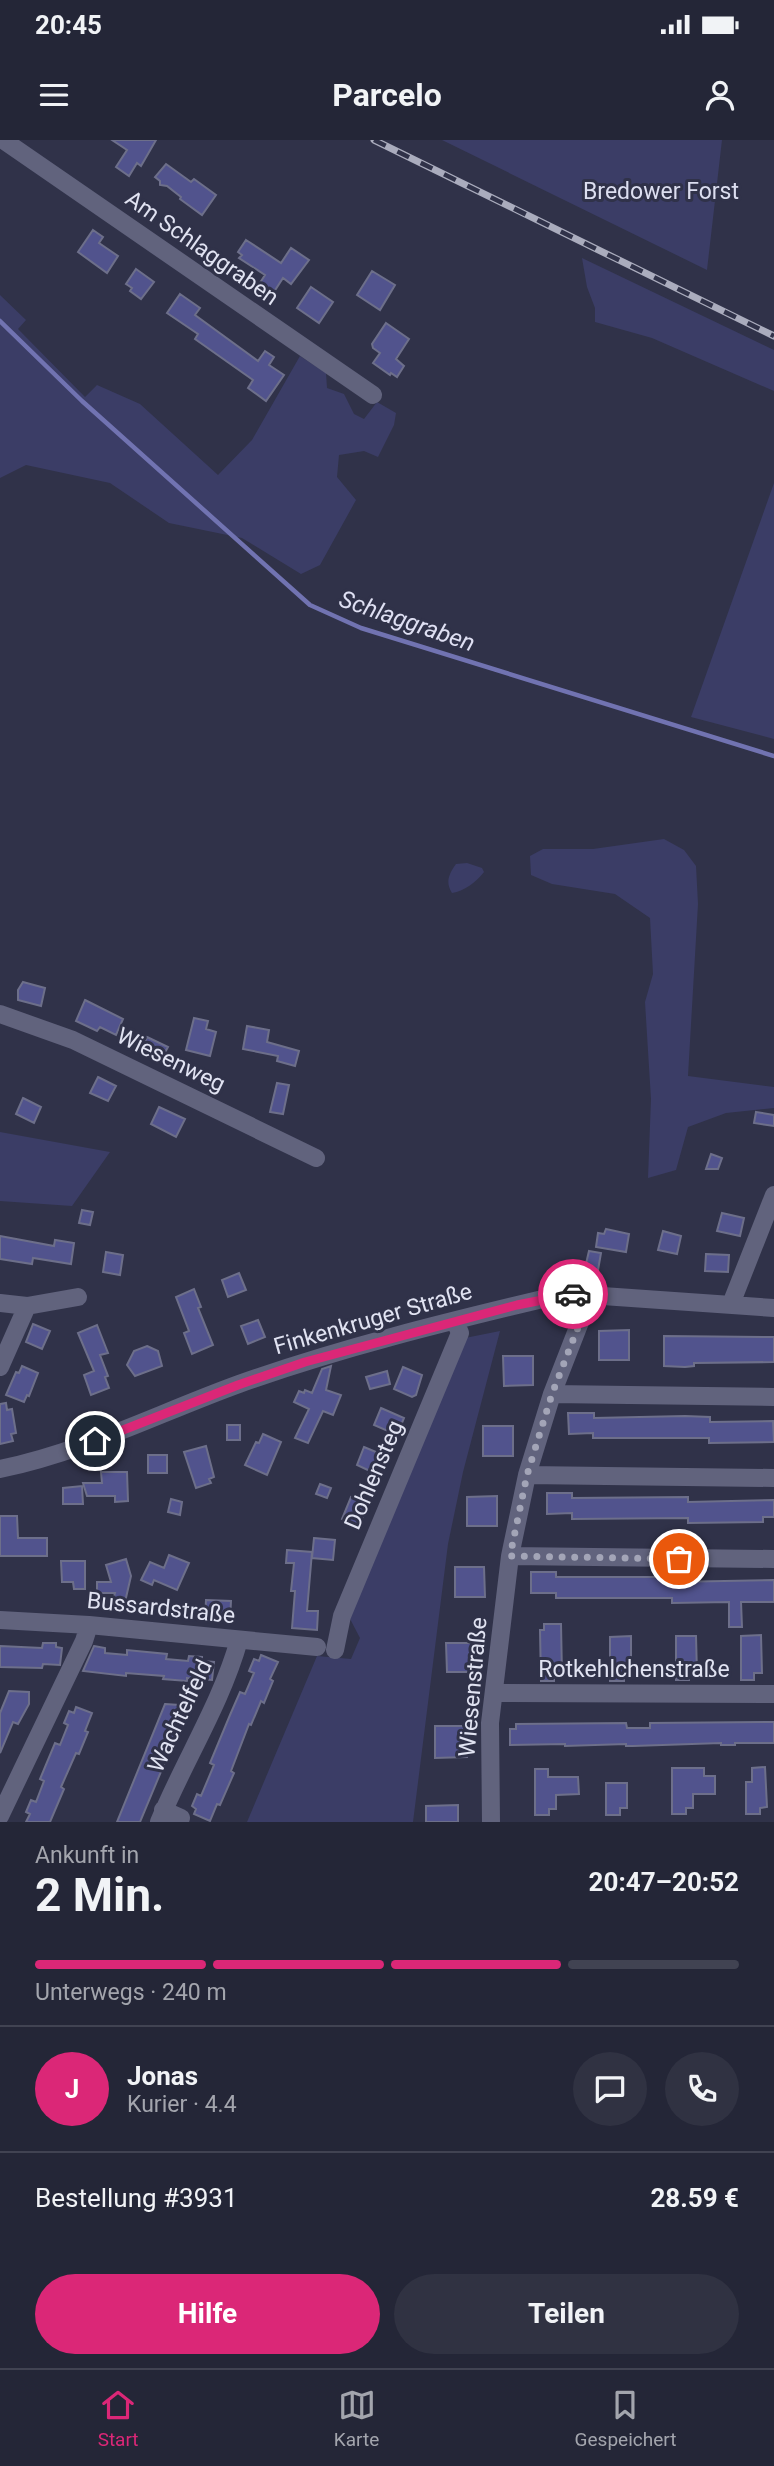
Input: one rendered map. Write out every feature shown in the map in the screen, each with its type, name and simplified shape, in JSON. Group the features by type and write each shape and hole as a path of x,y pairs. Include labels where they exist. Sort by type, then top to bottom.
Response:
{"street":[{"name":"Am Schlaggraben","path":"3,140 373,395"},
{"name":"Wiesenweg","path":"0,1014 73,1040 316,1158"},
{"path":"731,1304 774,1195"},
{"name":"Finkenkruger Straße","path":"0,1469 78,1448 238,1385 305,1362 551,1297 574,1294 774,1308"},
{"name":"Wiesenstraße","path":"491,1822 490,1723 510,1556 527,1475 552,1394 582,1317 581,1307 574,1294"},
{"path":"0,1303 27,1306 78,1297"},
{"path":"0,1367 27,1306"},
{"name":"Dohlensteg","path":"326,1648 342,1616 460,1333 456,1321"},
{"path":"552,1394 774,1397"},
{"path":"527,1475 774,1478"},
{"path":"510,1556 774,1559"},
{"name":"Bussardstraße","path":"0,1620 89,1625 326,1648"},
{"path":"0,1816 84,1642 89,1625"},
{"name":"Wachtelfeld","path":"179,1822 181,1818 161,1816 214,1704 239,1640"},
{"name":"Rotkehlchenstraße","path":"494,1693 774,1693"}],"green space":[{"name":"Bredower Forst","path":"442,140 722,140 707,270"},
{"path":"582,258 774,350 774,391 652,338 595,322 595,308 587,287"},
{"path":"0,295 26,320 18,329 85,397 97,385 140,404 218,475 252,440 300,356 326,373 327,388 344,394 354,414 364,419 377,402 396,413 394,425 378,457 364,451 339,455 337,477 356,500 320,565 301,574 242,538 169,523 110,483 26,465 0,478"},
{"path":"774,483 774,739 691,717"},
{"path":"664,839 684,850 696,866 698,904 688,1076 774,1087 774,1108 726,1113 688,1127 676,1170 648,1178 651,1099 645,1002 653,974 650,918 615,894 552,884 531,875 530,856 543,849 593,849"},
{"path":"467,863 482,868 484,872 470,886 452,893 448,882 451,871 456,864"},
{"path":"0,1132 110,1152 72,1206 0,1201"},
{"path":"500,1331 463,1472 448,1544 413,1822 247,1822 317,1656 351,1659 360,1638 348,1615 465,1338"}],"building":[{"path":"112,140 156,140 141,166 137,163 129,176 116,167 127,150"},
{"path":"166,164 191,182 194,179 216,195 202,215 167,186 160,185 160,181 155,177"},
{"path":"93,230 103,237 99,243 118,256 107,273 78,252"},
{"path":"246,240 281,263 291,248 309,260 291,284 283,278 270,298 256,289 265,275 239,258 242,255 238,252"},
{"path":"136,269 154,282 141,299 130,291 132,288 126,284"},
{"path":"372,271 395,285 380,310 357,295"},
{"path":"311,287 333,302 319,323 297,308"},
{"path":"180,294 200,308 195,315 258,361 265,351 274,357 269,365 284,375 266,401 248,388 253,380 195,339 198,334 167,313"},
{"path":"386,323 409,339 396,359 404,366 397,377 373,363 380,353 372,344"},
{"path":"23,982 45,988 41,1006 18,1000 18,990"},
{"path":"85,1000 123,1019 116,1035 100,1027 97,1031 76,1021"},
{"path":"194,1018 208,1021 206,1029 216,1032 210,1056 186,1050"},
{"path":"247,1026 269,1030 267,1042 299,1051 295,1066 277,1061 278,1056 243,1049"},
{"path":"147,1037 168,1047 161,1060 141,1051"},
{"path":"98,1077 116,1086 108,1101 90,1093"},
{"path":"277,1083 289,1085 283,1114 270,1112"},
{"path":"23,1098 41,1107 34,1123 16,1114"},
{"path":"159,1107 185,1119 176,1137 151,1124"},
{"path":"756,1112 774,1115 774,1126 754,1123"},
{"path":"711,1154 722,1158 718,1169 706,1169"},
{"path":"82,1210 93,1212 90,1225 79,1223"},
{"path":"722,1213 744,1218 740,1236 717,1231"},
{"path":"606,1229 629,1234 626,1252 596,1247 598,1233 604,1234"},
{"path":"663,1231 681,1236 677,1254 658,1250"},
{"path":"0,1236 54,1246 55,1240 74,1243 71,1264 33,1258 32,1264 0,1259"},
{"path":"589,1251 601,1253 598,1270 585,1268"},
{"path":"106,1252 123,1255 120,1275 103,1272"},
{"path":"706,1254 729,1255 728,1272 705,1271"},
{"path":"239,1273 246,1290 228,1297 222,1280"},
{"path":"194,1289 201,1307 198,1308 213,1345 192,1354 184,1333 189,1331 176,1297"},
{"path":"258,1320 265,1337 248,1344 241,1326"},
{"path":"33,1324 50,1331 42,1349 26,1342"},
{"path":"97,1325 108,1353 100,1355 108,1376 105,1377 109,1388 91,1395 84,1375 94,1371 78,1333"},
{"path":"629,1330 629,1360 599,1360 599,1331"},
{"path":"664,1336 774,1337 774,1362 664,1366"},
{"path":"147,1346 158,1351 162,1366 135,1376 127,1365 134,1351"},
{"path":"503,1356 533,1356 533,1385 504,1386"},
{"path":"22,1366 38,1373 24,1402 6,1395 16,1372 19,1373"},
{"path":"331,1366 326,1390 341,1395 333,1415 323,1411 308,1443 295,1438 309,1409 294,1402 299,1391 312,1393 322,1369"},
{"path":"403,1367 422,1375 416,1395 412,1397 394,1389"},
{"path":"387,1371 390,1384 370,1389 366,1377"},
{"path":"6,1403 7,1410 12,1409 16,1433 11,1434 13,1441 0,1444 0,1404"},
{"path":"381,1408 404,1418 397,1435 374,1425"},
{"path":"568,1413 594,1413 594,1418 685,1416 710,1417 710,1422 773,1421 774,1442 709,1443 709,1438 593,1438 593,1433 569,1434"},
{"path":"227,1425 240,1425 240,1440 227,1440"},
{"path":"483,1426 513,1426 513,1456 483,1456"},
{"path":"263,1434 281,1442 267,1475 245,1465"},
{"path":"206,1446 214,1477 209,1479 211,1483 196,1488 184,1452"},
{"path":"364,1447 388,1457 378,1480 367,1476 370,1471 357,1465"},
{"path":"148,1455 167,1455 167,1473 148,1473"},
{"path":"101,1472 127,1472 128,1501 115,1502 115,1496 87,1496 83,1483 102,1483"},
{"path":"320,1484 331,1488 327,1498 316,1494"},
{"path":"82,1486 83,1504 63,1504 63,1488"},
{"path":"547,1493 572,1493 572,1498 688,1497 688,1502 774,1500 774,1517 763,1517 763,1522 688,1523 688,1518 572,1519 572,1513 547,1514"},
{"path":"497,1496 497,1526 467,1526 467,1497"},
{"path":"351,1497 368,1504 359,1526 342,1519"},
{"path":"171,1499 182,1502 180,1515 168,1512"},
{"path":"0,1516 17,1516 18,1538 47,1538 47,1556 0,1556"},
{"path":"314,1538 335,1540 333,1560 312,1558"},
{"path":"287,1550 312,1552 307,1611 318,1611 317,1630 292,1628 295,1591 291,1591 294,1563 286,1563"},
{"path":"169,1555 189,1563 177,1590 154,1580 152,1585 141,1580 150,1562 164,1568"},
{"path":"126,1559 131,1576 125,1602 113,1600 115,1593 97,1593 97,1582 111,1582 106,1565"},
{"path":"61,1561 85,1561 85,1589 74,1589 73,1582 62,1582"},
{"path":"455,1567 484,1567 485,1597 455,1597"},
{"path":"531,1572 556,1572 556,1577 672,1577 672,1582 774,1580 774,1602 741,1602 742,1627 729,1627 729,1602 672,1603 672,1598 556,1598 556,1593 531,1593"},
{"path":"206,1600 231,1601 230,1620 205,1618"},
{"path":"544,1624 561,1624 562,1675 554,1675 554,1681 541,1681 540,1630 544,1630"},
{"path":"761,1635 762,1673 754,1673 754,1680 741,1680 741,1636"},
{"path":"631,1636 631,1674 624,1674 624,1681 610,1681 610,1637"},
{"path":"676,1636 696,1636 697,1674 689,1674 689,1680 676,1680"},
{"path":"43,1643 56,1643 56,1647 62,1648 60,1665 43,1664 42,1668 0,1667 0,1646 42,1648"},
{"path":"446,1643 476,1643 476,1672 447,1672"},
{"path":"94,1646 105,1648 105,1653 127,1655 127,1650 167,1654 166,1659 188,1661 189,1656 202,1657 202,1661 214,1662 212,1680 187,1678 187,1681 163,1679 164,1676 126,1673 126,1676 83,1671"},
{"path":"261,1655 278,1662 270,1679 273,1681 264,1703 261,1701 251,1725 249,1724 231,1771 234,1773 210,1821 194,1814 196,1809 192,1806 197,1794 201,1796 214,1765 210,1763 240,1692 245,1694 254,1673 249,1671 254,1659 259,1661"},
{"path":"9,1691 29,1692 29,1704 18,1724 13,1722 0,1753 0,1713"},
{"path":"165,1704 179,1705 176,1724 180,1726 140,1822 117,1822"},
{"path":"76,1707 92,1713 85,1731 88,1732 61,1787 64,1789 50,1822 26,1822 30,1814 26,1812 31,1800 36,1802 44,1781 40,1779 55,1743 60,1745 68,1725 64,1723 69,1711 74,1713"},
{"path":"774,1722 774,1743 510,1745 510,1729 516,1729 516,1724 626,1723 627,1728 650,1728 650,1723"},
{"path":"435,1726 467,1726 467,1757 435,1758"},
{"path":"765,1767 767,1807 760,1808 760,1814 746,1814 746,1782 752,1782 752,1768"},
{"path":"672,1768 704,1768 704,1776 715,1776 715,1794 693,1794 693,1808 686,1808 686,1814 672,1814"},
{"path":"535,1769 548,1769 548,1777 578,1777 579,1794 556,1795 556,1809 549,1809 549,1815 535,1815"},
{"path":"606,1783 627,1783 627,1808 620,1808 620,1815 606,1815"},
{"path":"458,1805 458,1822 426,1822 426,1806"}],"waterway":[{"name":"Schlaggraben","path":"0,321 82,401 310,605 361,628 774,756"}],"railway":[{"path":"374,140 774,336"}],"way so far":[{"path":"573,1294 581,1307 582,1317 552,1394 527,1475 510,1556 679,1559"}],"route":[{"path":"95,1441 305,1362 517,1305 573,1294"}]}
